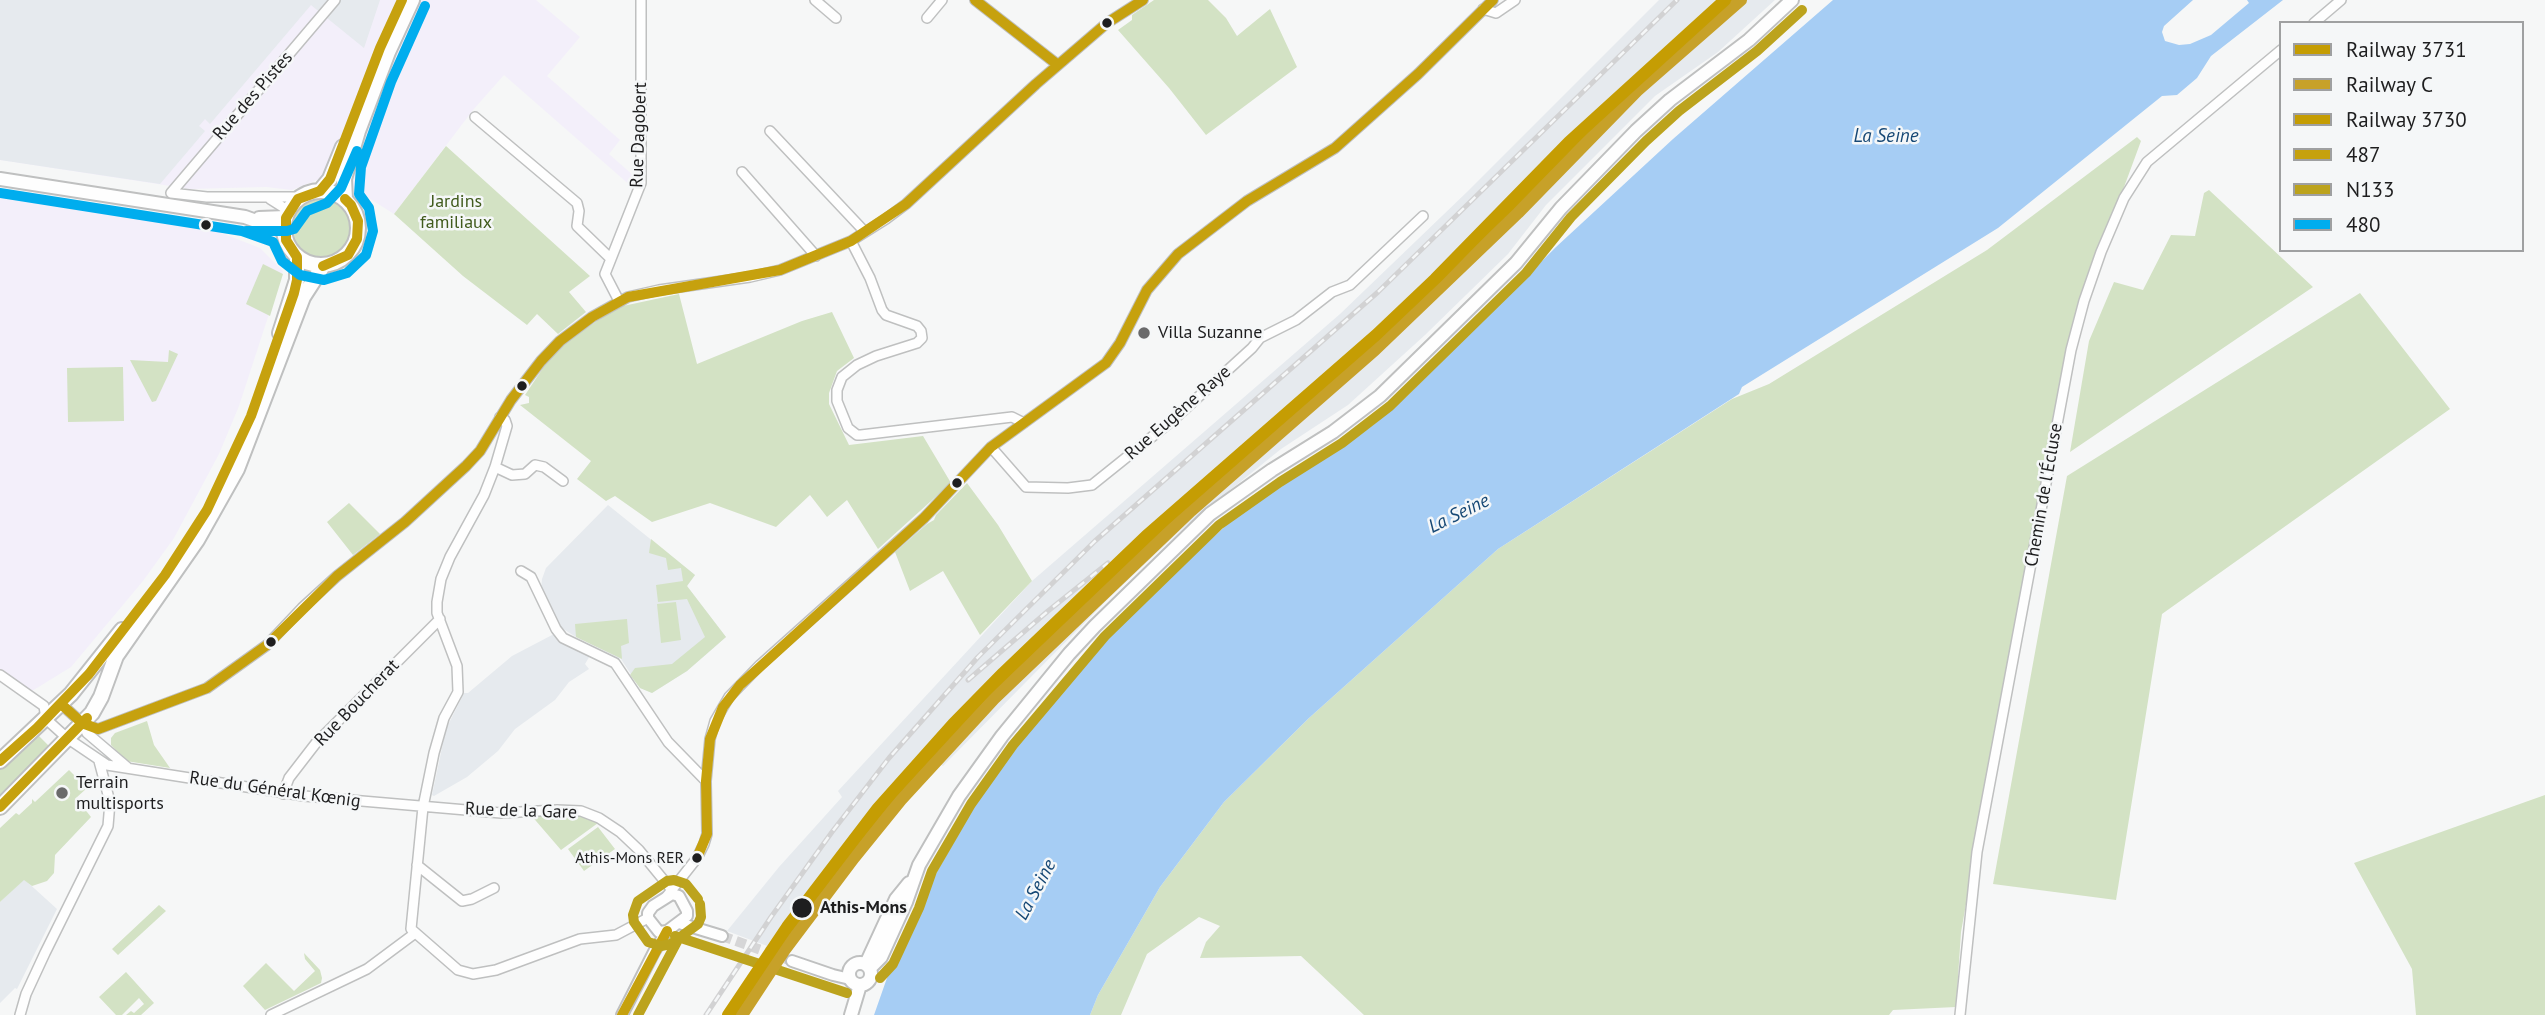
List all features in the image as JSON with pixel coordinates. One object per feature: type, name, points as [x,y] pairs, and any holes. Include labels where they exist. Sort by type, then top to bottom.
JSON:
[{"type":"main road","points":[[320,191],[335,168],[380,48],[402,0]]},
{"type":"main road","points":[[345,199],[344,179],[358,131],[388,52],[412,0]]},
{"type":"main road","points":[[855,982],[866,984],[871,978],[868,966],[896,899],[912,880],[953,805],[1002,736],[1069,654],[1139,581],[1220,507],[1333,432],[1380,397],[1516,263],[1561,208],[1636,131],[1670,100],[1749,40],[1792,0]]},
{"type":"main road","points":[[0,180],[245,217],[286,220]]},
{"type":"main road","points":[[320,191],[345,199],[356,213],[359,230],[348,255],[323,266],[305,262],[297,257],[289,246],[286,220],[302,197],[320,191]]},
{"type":"main road","points":[[0,761],[45,713],[61,704],[94,668],[165,575],[212,500],[251,416],[298,280],[297,257]]},
{"type":"main road","points":[[0,807],[96,706],[116,656],[197,540],[237,469],[303,298],[323,266]]},
{"type":"main road","points":[[851,1015],[855,982],[849,971],[853,965],[860,962],[868,966]]},
{"type":"street","name":"Rue des Pistes","points":[[269,198],[207,197],[171,193],[335,0]]},
{"type":"street","name":"Rue Dagobert","points":[[619,301],[605,277],[610,258],[641,183],[641,0]]},
{"type":"street","points":[[815,0],[836,18]]},
{"type":"street","points":[[927,18],[942,0]]},
{"type":"street","points":[[975,0],[1058,65]]},
{"type":"street","points":[[82,723],[98,729],[200,692],[259,652],[336,577],[405,522],[466,466],[480,451],[500,417],[552,348],[592,317],[619,301],[659,290],[780,270],[851,241],[906,204],[992,122],[1058,65],[1107,23],[1143,0]]},
{"type":"street","points":[[657,946],[655,930],[648,918],[649,910],[669,893],[703,848],[707,834],[706,781],[710,739],[715,721],[729,697],[760,665],[924,519],[992,447],[1106,363],[1147,290],[1178,254],[1247,201],[1335,148],[1418,74],[1493,0]]},
{"type":"street","points":[[1483,9],[1496,13],[1516,0]]},
{"type":"street","points":[[2316,21],[2341,0]]},
{"type":"street","name":"Chemin de l'Écluse","points":[[1960,1015],[1977,852],[2071,350],[2092,277],[2123,198],[2147,162],[2279,52]]},
{"type":"street","points":[[475,117],[577,203],[577,226],[610,258]]},
{"type":"street","points":[[770,131],[865,232]]},
{"type":"street","points":[[742,172],[816,256]]},
{"type":"street","points":[[269,198],[302,197]]},
{"type":"street","points":[[269,198],[286,220]]},
{"type":"street","name":"Rue Eugène Raye","points":[[992,447],[1026,487],[1068,488],[1092,485],[1173,420],[1260,338],[1296,320],[1332,292],[1350,285],[1423,216]]},
{"type":"street","points":[[851,241],[870,278],[882,310],[886,315],[917,326],[922,338],[917,343],[857,365],[842,377],[837,390],[837,401],[848,428],[861,435],[1012,417],[1024,423]]},
{"type":"street","points":[[500,417],[505,420],[507,426],[495,467],[484,495],[462,531],[445,568],[437,602],[440,619],[454,656],[458,692],[439,729],[424,807],[411,929],[458,970],[473,974],[496,970],[580,939],[615,934],[648,918]]},
{"type":"street","points":[[495,467],[512,475],[525,474],[535,465],[544,467],[563,481]]},
{"type":"street","points":[[521,571],[531,577],[563,638],[615,663],[668,742],[706,781]]},
{"type":"street","name":"Rue Boucherat","points":[[283,794],[289,778],[316,743],[440,619]]},
{"type":"street","points":[[0,675],[45,713],[67,738],[78,743],[103,763]]},
{"type":"street","name":"Rue du Général Kœnig","points":[[61,704],[82,723],[87,733],[127,767]]},
{"type":"street","points":[[20,1015],[26,994],[45,953],[105,834],[110,811],[104,779],[103,748]]},
{"type":"street","name":"Rue du Général Kœnig","points":[[103,763],[283,794],[424,807]]},
{"type":"street","name":"Rue de la Gare","points":[[424,807],[501,813],[581,811],[610,825],[639,850],[669,893]]},
{"type":"street","points":[[417,865],[462,901],[494,888]]},
{"type":"street","points":[[622,1015],[657,946],[667,931],[683,919],[687,911],[679,897],[669,893]]},
{"type":"street","points":[[683,919],[696,927],[722,936]]},
{"type":"street","points":[[655,930],[667,931]]},
{"type":"street","points":[[271,1015],[368,969],[414,934]]},
{"type":"street","points":[[792,961],[855,982]]},
{"type":"shaded area","points":[[0,0],[536,0],[580,37],[547,76],[620,140],[609,154],[634,176],[632,187],[504,75],[473,110],[394,214],[350,186],[324,177],[292,190],[266,187],[190,189],[0,160]]},
{"type":"shaded area","points":[[0,0],[380,0],[364,48],[311,5],[210,124],[205,119],[199,126],[205,131],[160,184],[0,160]]},
{"type":"shaded area","points":[[1659,0],[1775,0],[1718,52],[1655,96],[1546,205],[1508,254],[1348,405],[1281,449],[1182,529],[1107,600],[943,766],[938,763],[853,862],[786,953],[727,931],[779,867],[842,797],[838,791],[1032,581],[1340,314],[1468,191]]},
{"type":"shaded area","points":[[0,198],[161,221],[160,223],[206,227],[260,248],[283,271],[239,406],[219,454],[174,538],[143,581],[71,667],[32,691],[0,669]]},
{"type":"shaded area","points":[[608,505],[695,575],[687,586],[726,637],[687,671],[652,693],[640,688],[621,659],[560,627],[541,589],[546,568]]},
{"type":"shaded area","points":[[554,634],[591,654],[585,664],[589,669],[569,682],[555,700],[515,729],[498,751],[467,777],[432,795],[446,729],[464,693],[468,693],[512,656]]},
{"type":"shaded area","points":[[24,879],[57,909],[17,989],[0,1003],[0,902]]},
{"type":"green space","points":[[1154,0],[1208,0],[1226,18],[1237,36],[1270,9],[1297,67],[1206,135],[1118,30],[1132,20],[1132,15]]},
{"type":"green space","points":[[2137,137],[2141,141],[2075,320],[2061,378],[1961,932],[1956,1007],[1893,1010],[1889,1015],[1364,1015],[1301,956],[1200,958],[1206,942],[1220,926],[1199,917],[1147,954],[1121,1015],[1090,1015],[1098,995],[1160,887],[1224,802],[1309,718],[1498,549],[1732,399],[1769,384],[1987,250]]},
{"type":"green space","name":"Jardins familiaux","points":[[446,146],[590,276],[569,292],[586,312],[558,334],[537,314],[527,325],[463,276],[394,214]]},
{"type":"green space","points":[[2209,190],[2313,287],[2070,452],[2089,341],[2114,282],[2143,290],[2171,235],[2195,236],[2204,193]]},
{"type":"green space","points":[[321,199],[332,201],[345,212],[350,228],[348,239],[337,252],[321,257],[310,255],[297,244],[292,228],[294,217],[305,204]]},
{"type":"green space","points":[[263,264],[283,274],[270,316],[246,304]]},
{"type":"green space","points":[[2360,293],[2450,409],[2162,614],[2116,900],[1993,884],[2067,476]]},
{"type":"green space","points":[[679,294],[697,364],[802,321],[832,312],[854,358],[837,371],[829,393],[829,404],[849,445],[923,436],[951,483],[878,549],[847,500],[827,517],[810,495],[776,527],[710,503],[652,522],[615,496],[606,501],[577,479],[591,461],[520,405],[529,403],[529,397],[525,395],[545,365],[576,335],[623,306]]},
{"type":"green space","points":[[169,350],[178,354],[156,401],[152,402],[130,360],[168,362]]},
{"type":"green space","points":[[123,367],[124,421],[68,422],[67,368]]},
{"type":"green space","points":[[967,483],[998,525],[1032,581],[980,635],[943,571],[910,591],[895,552],[934,520]]},
{"type":"green space","points":[[349,503],[380,534],[353,555],[327,522]]},
{"type":"green space","points":[[651,539],[695,575],[687,586],[726,637],[687,671],[652,693],[640,688],[630,675],[635,668],[672,664],[705,637],[687,599],[658,602],[656,585],[683,581],[681,568],[668,570],[666,558],[649,553]]},
{"type":"green space","points":[[676,602],[681,640],[661,643],[657,604]]},
{"type":"green space","points":[[627,619],[629,643],[621,646],[622,659],[576,637],[575,624]]},
{"type":"green space","points":[[147,721],[154,745],[170,768],[126,761],[111,745],[111,738],[115,733]]},
{"type":"green space","points":[[36,733],[51,748],[0,798],[0,765]]},
{"type":"green space","points":[[69,770],[87,788],[76,798],[91,817],[55,855],[54,873],[47,881],[32,886],[24,880],[0,902],[0,828],[16,813],[19,815],[32,803],[32,799],[35,802]]},
{"type":"green space","points":[[2545,795],[2545,1015],[2416,1015],[2412,969],[2354,863]]},
{"type":"green space","points":[[551,813],[560,816],[574,814],[598,823],[561,850],[530,814]]},
{"type":"green space","points":[[598,827],[615,849],[584,871],[568,849]]},
{"type":"green space","points":[[159,905],[166,911],[118,955],[112,949]]},
{"type":"green space","points":[[304,953],[320,970],[321,983],[265,1010],[243,986],[266,963],[294,991],[315,971],[305,959]]},
{"type":"green space","points":[[126,972],[154,1003],[141,1015],[126,1015],[131,1011],[134,1013],[144,1004],[139,998],[122,1015],[116,1015],[99,997]]},
{"type":"water","name":"La Seine","points":[[1833,0],[2193,0],[2164,26],[2162,32],[2165,41],[2179,45],[2190,44],[2211,35],[2249,3],[2247,0],[2283,0],[2211,56],[2197,78],[2177,95],[2162,96],[1998,228],[1742,387],[1739,394],[1498,549],[1309,718],[1224,802],[1160,887],[1098,995],[1090,1015],[874,1015],[894,958],[921,900],[975,805],[1002,764],[1034,724],[1118,628],[1172,574],[1240,513],[1373,425],[1407,396],[1556,247],[1673,139]]},
{"type":"tunnel","points":[[722,936],[792,961]]},
{"type":"railway","points":[[706,1015],[832,832],[889,758],[978,657],[1095,541],[1378,292],[1677,0]]},
{"type":"railway","points":[[968,680],[1108,563]]},
{"type":"rail line","name":"3730","points":[[728,1015],[787,927],[878,808],[1003,673],[1146,536],[1376,335],[1435,279],[1569,142],[1725,0]]},
{"type":"rail line","name":"3731","points":[[735,1015],[786,937],[839,867],[917,771],[966,721],[1142,549],[1383,335],[1450,272],[1592,127],[1734,0]]},
{"type":"rail line","name":"C","points":[[742,1015],[784,951],[854,858],[901,800],[994,699],[1191,511],[1375,350],[1518,213],[1637,91],[1741,0]]},
{"type":"transit line","name":"487","points":[[0,761],[37,728],[89,674],[165,575],[207,510],[251,416],[294,293],[297,257],[286,240],[286,218],[298,199],[320,191],[330,179],[380,48],[402,0]]},
{"type":"transit line","name":"487","points":[[975,0],[1058,65]]},
{"type":"transit line","name":"487","points":[[61,704],[82,723],[98,729],[207,688],[267,645],[337,576],[405,522],[466,466],[480,451],[511,400],[541,361],[560,341],[592,317],[628,297],[780,270],[851,241],[906,204],[1036,84],[1107,23],[1143,0]]},
{"type":"transit line","name":"487","points":[[697,858],[707,834],[706,781],[710,739],[723,707],[740,685],[924,518],[991,447],[1106,363],[1120,343],[1147,290],[1178,254],[1247,201],[1335,148],[1418,74],[1493,0]]},
{"type":"transit line","name":"480","points":[[0,193],[242,231],[273,242],[282,261],[300,275],[324,280],[347,273],[366,255],[373,231],[369,208],[359,194],[361,167],[391,82],[425,6]]},
{"type":"transit line","name":"N133","points":[[880,978],[893,964],[919,908],[932,871],[971,804],[1013,745],[1105,636],[1219,525],[1342,443],[1390,406],[1526,273],[1571,217],[1646,141],[1679,111],[1757,51],[1802,10]]},
{"type":"transit line","name":"480","points":[[246,231],[294,229],[307,211],[327,203],[341,188],[357,151]]},
{"type":"transit line","name":"487","points":[[323,266],[348,255],[357,239],[358,221],[351,205],[345,199]]},
{"type":"transit line","name":"487","points":[[0,807],[87,718]]},
{"type":"transit line","name":"N133","points":[[698,899],[686,884],[667,881],[638,901],[633,915],[634,922],[648,942],[661,946],[671,944],[698,924],[701,917],[700,904]]},
{"type":"transit line","name":"487","points":[[622,1015],[667,931]]},
{"type":"transit line","name":"N133","points":[[675,936],[847,993]]},
{"type":"transit line","name":"N133","points":[[638,1015],[679,938]]},
{"type":"place","name":"Villa Suzanne","points":[[1144,333]]},
{"type":"place","name":"Terrain multisports","points":[[62,793]]},
{"type":"place","name":"Athis-Mons RER","points":[[697,858]]},
{"type":"place","name":"Athis-Mons","points":[[802,908]]}]
